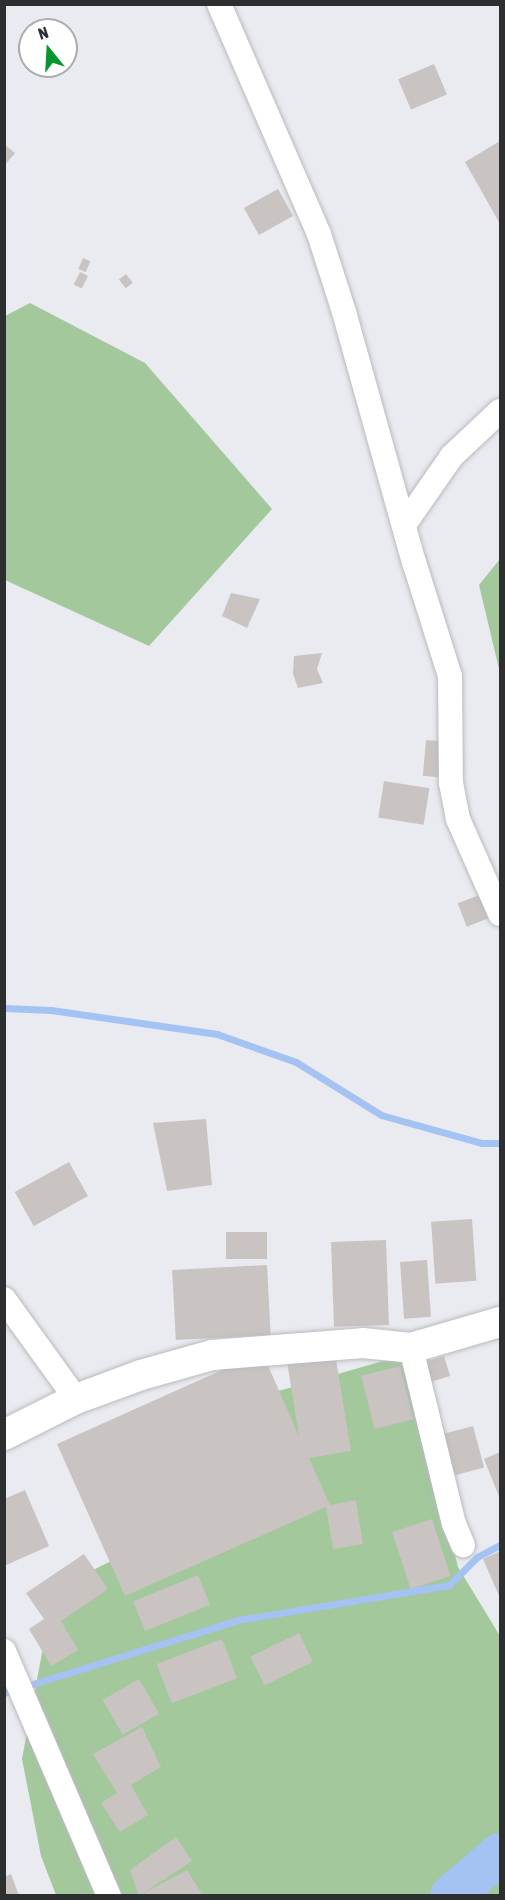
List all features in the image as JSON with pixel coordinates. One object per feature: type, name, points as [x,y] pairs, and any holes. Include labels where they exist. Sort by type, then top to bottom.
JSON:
[{"type":"street","points":[[219,4],[319,234],[450,676],[451,783],[458,819],[501,914]]},
{"type":"street","points":[[404,525],[452,456],[501,411]]},
{"type":"street","points":[[4,1299],[76,1399]]},
{"type":"street","points":[[4,1435],[76,1399],[141,1375],[212,1355],[363,1343],[411,1348],[501,1322]]},
{"type":"street","points":[[411,1348],[454,1524],[463,1545]]},
{"type":"street","points":[[4,1651],[110,1896]]},
{"type":"green space","points":[[30,303],[145,363],[272,509],[149,646],[5,580],[5,316]]},
{"type":"green space","points":[[500,559],[500,673],[479,585]]},
{"type":"green space","points":[[404,1355],[458,1567],[500,1636],[500,1895],[56,1895],[41,1856],[22,1759],[42,1653],[69,1582],[191,1521],[275,1392]]},
{"type":"building","points":[[434,64],[447,94],[411,110],[398,79]]},
{"type":"building","points":[[500,141],[500,224],[465,162]]},
{"type":"building","points":[[4,144],[15,153],[4,166]]},
{"type":"building","points":[[278,189],[293,216],[259,235],[244,208]]},
{"type":"building","points":[[83,258],[90,261],[86,272],[78,269]]},
{"type":"building","points":[[80,272],[88,276],[82,289],[74,284]]},
{"type":"building","points":[[126,274],[133,283],[126,288],[119,280]]},
{"type":"building","points":[[231,593],[260,599],[247,628],[222,616]]},
{"type":"building","points":[[322,653],[317,669],[323,683],[298,688],[293,674],[294,656]]},
{"type":"building","points":[[426,740],[447,742],[444,778],[423,776]]},
{"type":"building","points":[[384,781],[429,788],[424,825],[378,818]]},
{"type":"building","points":[[482,894],[491,917],[467,927],[458,903]]},
{"type":"building","points":[[206,1119],[212,1185],[167,1191],[153,1123]]},
{"type":"building","points":[[69,1162],[88,1196],[34,1226],[15,1192]]},
{"type":"building","points":[[472,1219],[476,1281],[435,1284],[431,1222]]},
{"type":"building","points":[[226,1232],[267,1232],[267,1259],[226,1259]]},
{"type":"building","points":[[386,1240],[389,1325],[334,1327],[331,1242]]},
{"type":"building","points":[[427,1260],[431,1317],[404,1319],[400,1262]]},
{"type":"building","points":[[267,1265],[271,1335],[176,1340],[172,1270]]},
{"type":"building","points":[[262,1352],[299,1436],[287,1362],[335,1353],[351,1451],[309,1458],[330,1505],[356,1500],[363,1544],[333,1549],[326,1507],[125,1596],[57,1444]]},
{"type":"building","points":[[444,1356],[450,1376],[427,1383],[421,1363]]},
{"type":"building","points":[[400,1366],[413,1419],[374,1429],[361,1376]]},
{"type":"building","points":[[473,1426],[484,1468],[453,1476],[442,1434]]},
{"type":"building","points":[[500,1452],[500,1499],[484,1459]]},
{"type":"building","points":[[25,1490],[49,1546],[4,1566],[4,1499]]},
{"type":"building","points":[[432,1519],[451,1576],[411,1589],[392,1532]]},
{"type":"building","points":[[500,1551],[500,1598],[483,1559]]},
{"type":"building","points":[[84,1554],[108,1589],[61,1621],[78,1650],[51,1666],[29,1629],[44,1619],[26,1593]]},
{"type":"building","points":[[198,1575],[210,1605],[145,1631],[133,1601]]},
{"type":"building","points":[[299,1633],[313,1662],[264,1685],[250,1657]]},
{"type":"building","points":[[222,1639],[237,1678],[172,1703],[157,1664]]},
{"type":"building","points":[[139,1679],[159,1714],[123,1735],[103,1700]]},
{"type":"building","points":[[142,1727],[161,1767],[131,1785],[148,1815],[120,1832],[101,1803],[117,1793],[93,1754]]},
{"type":"building","points":[[176,1837],[192,1861],[142,1894],[187,1870],[203,1896],[139,1896],[130,1870]]},
{"type":"building","points":[[11,1874],[19,1896],[4,1896],[4,1877]]},
{"type":"waterway","points":[[4,1008],[51,1010],[217,1034],[296,1062],[381,1115],[482,1143],[500,1143]]},
{"type":"waterway","points":[[4,1693],[238,1620],[449,1585],[477,1557],[500,1545]]},
{"type":"waterway","points":[[451,1896],[500,1854]]}]
